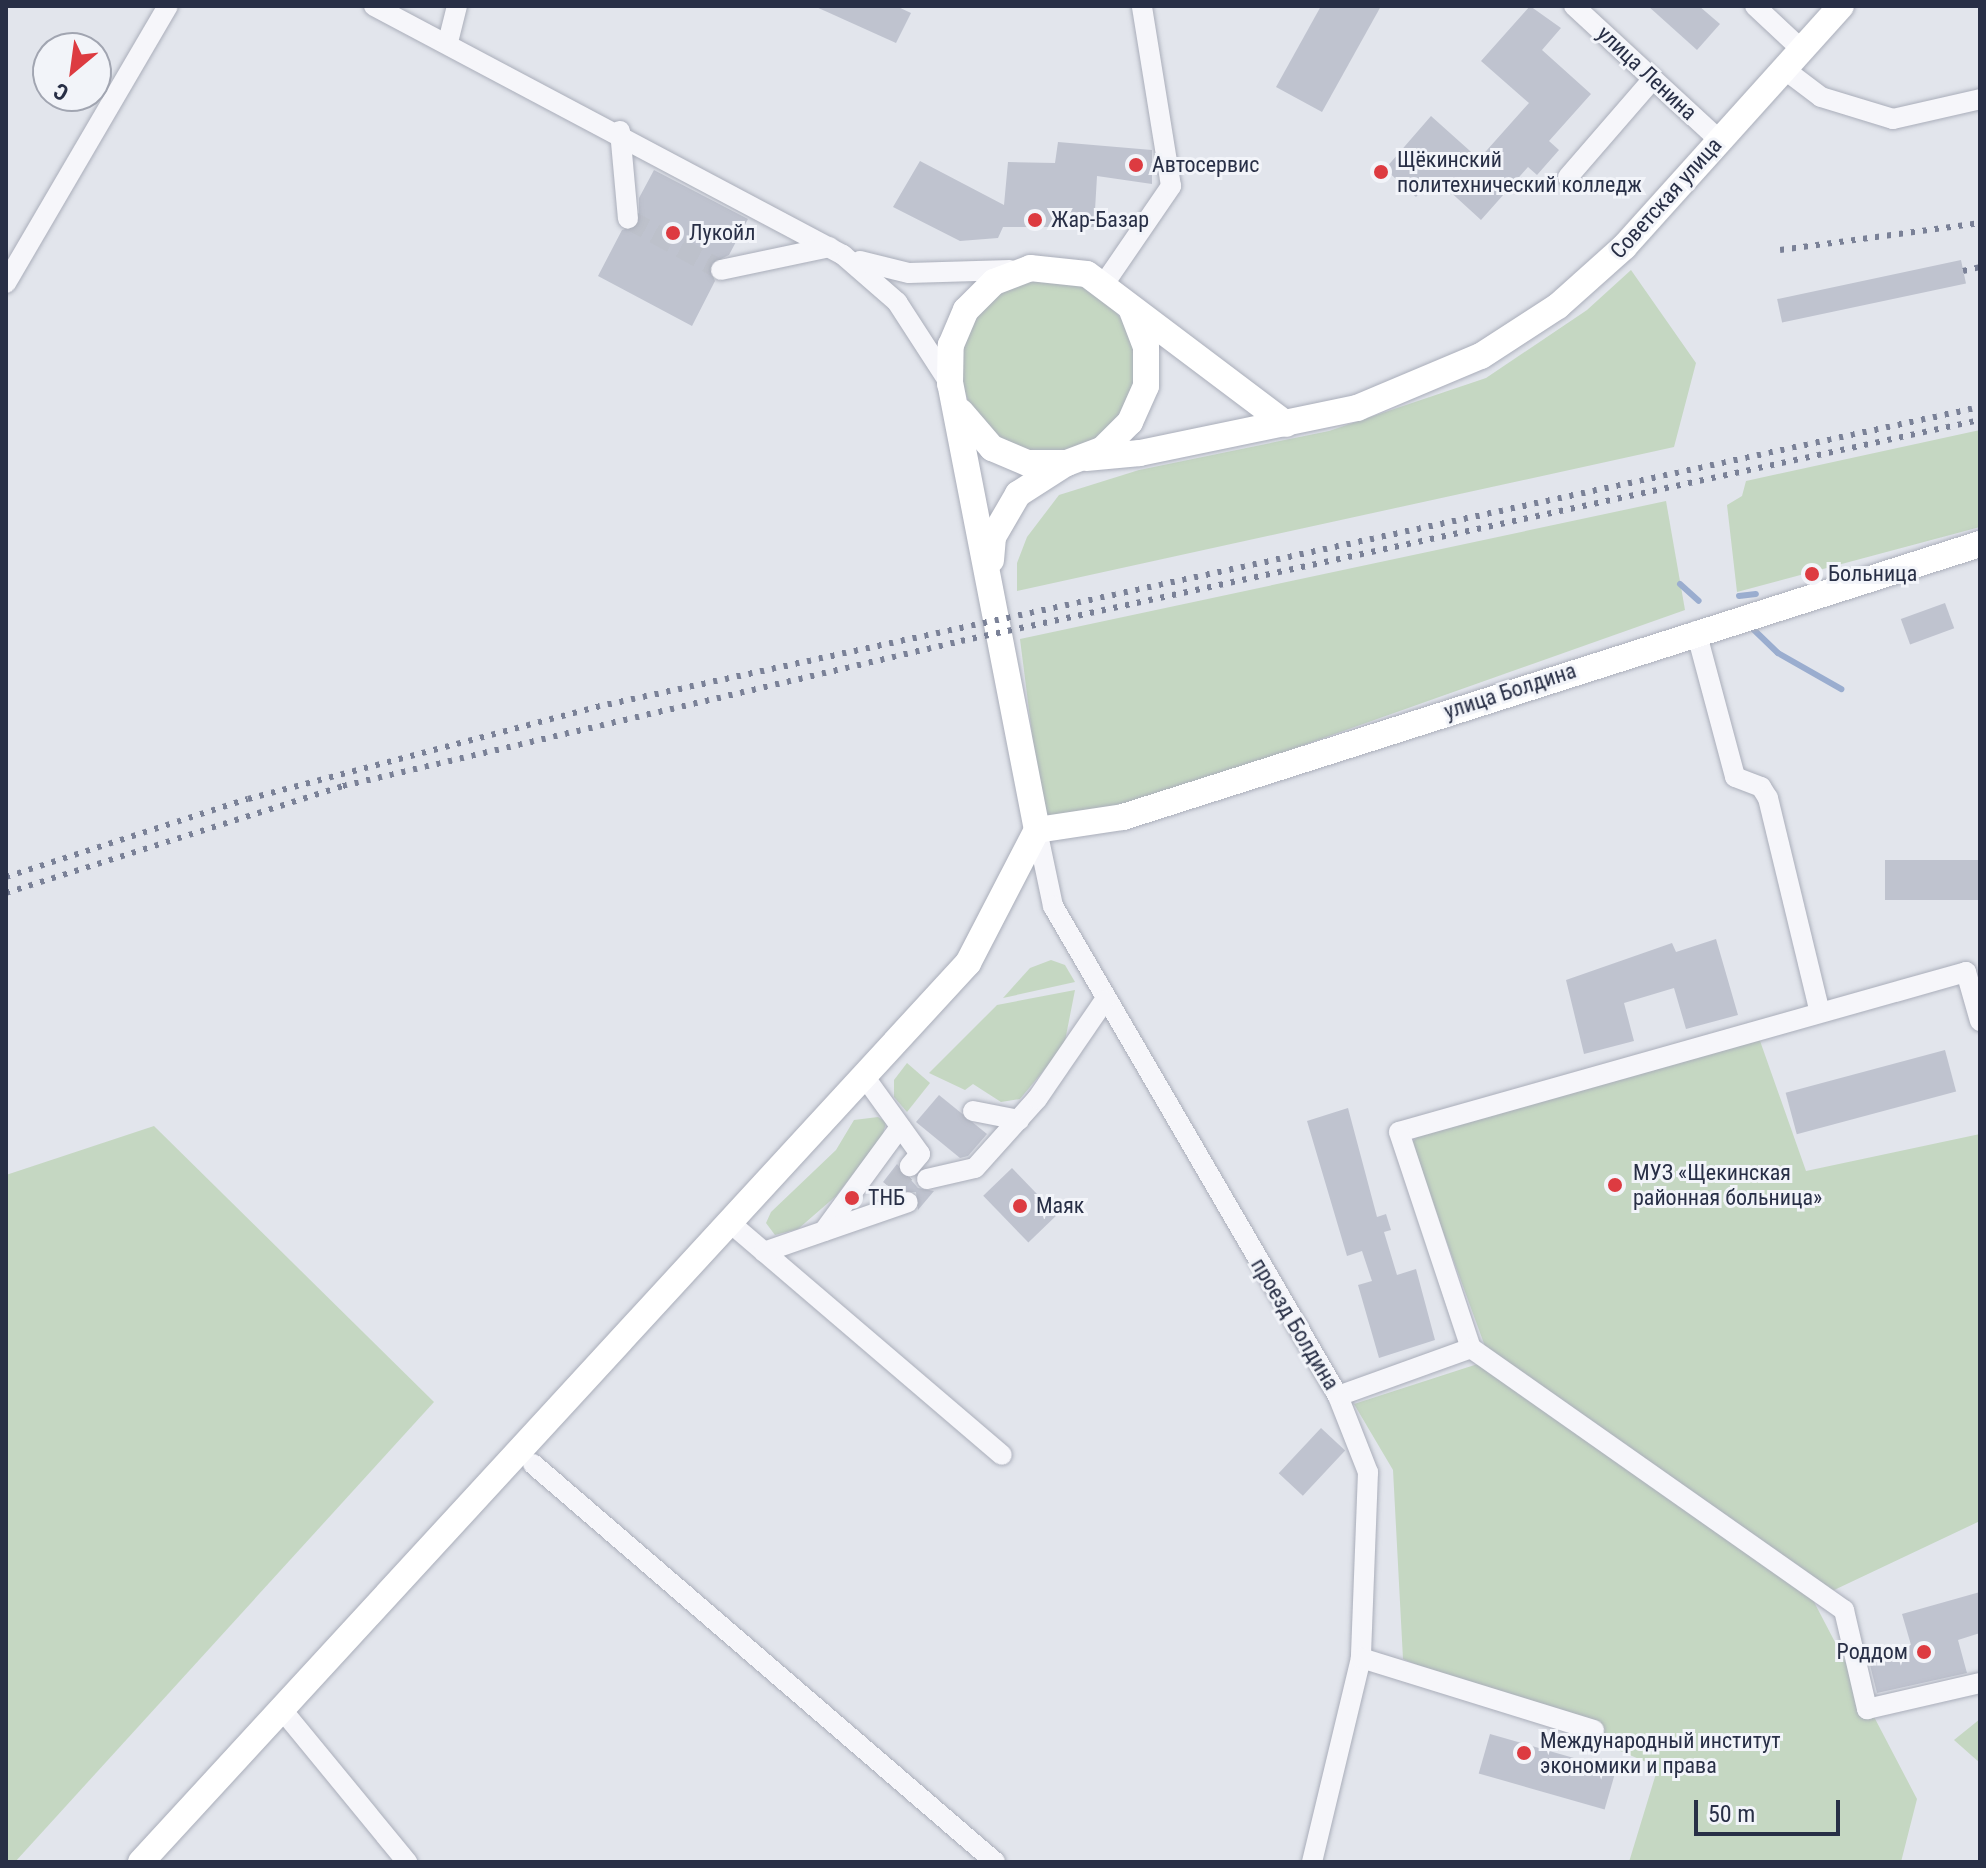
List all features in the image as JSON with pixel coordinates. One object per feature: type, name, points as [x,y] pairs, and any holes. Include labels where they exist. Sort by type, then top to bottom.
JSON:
[{"type":"main road","name":"Советская улица","points":[[1076,461],[1286,424],[1426,383],[1545,315],[1624,247],[1841,6]]},
{"type":"main road","points":[[141,1862],[968,963],[1037,830],[953,393],[951,345],[966,310],[994,282],[1030,268],[1069,269],[1112,290],[1241,395],[1286,424]]},
{"type":"main road","points":[[989,576],[993,537],[1011,505],[1038,479],[1118,437],[1146,386],[1146,347],[1112,290]]},
{"type":"main road","points":[[953,393],[977,435],[1009,457],[1076,461]]},
{"type":"main road","name":"улица Болдина","points":[[1037,830],[1123,817],[1696,631],[1980,544]]},
{"type":"street","points":[[6,283],[168,6]]},
{"type":"street","points":[[374,6],[620,131],[837,251],[897,302],[953,393]]},
{"type":"street","points":[[448,42],[457,6]]},
{"type":"street","points":[[1112,290],[1171,186],[1142,6]]},
{"type":"street","name":"улица Ленина","points":[[1574,6],[1719,140]]},
{"type":"street","points":[[1755,6],[1821,97],[1893,119],[1980,99]]},
{"type":"street","points":[[1568,177],[1653,79]]},
{"type":"street","points":[[620,131],[628,219]]},
{"type":"street","points":[[721,270],[837,251],[909,273],[1030,268]]},
{"type":"street","points":[[1696,631],[1735,777],[1761,787],[1768,798],[1819,1009]]},
{"type":"street","name":"проезд Болдина","points":[[1037,830],[1053,906],[1104,1001],[1338,1396],[1368,1472],[1361,1658],[1312,1862]]},
{"type":"street","points":[[1980,1021],[1973,969],[1819,1009],[1399,1132],[1471,1348],[1844,1610],[1867,1709],[1980,1683]]},
{"type":"street","points":[[927,1179],[975,1168],[1019,1120],[1104,1001]]},
{"type":"street","points":[[864,1076],[920,1154],[910,1166]]},
{"type":"street","points":[[973,1111],[1019,1120]]},
{"type":"street","points":[[821,1234],[900,1127]]},
{"type":"street","points":[[869,1211],[892,1189]]},
{"type":"street","points":[[764,1252],[821,1234],[869,1211],[908,1202]]},
{"type":"street","points":[[728,1221],[1002,1455]]},
{"type":"street","points":[[1338,1396],[1471,1348]]},
{"type":"street","points":[[533,1464],[995,1862]]},
{"type":"street","points":[[1361,1658],[1594,1730]]},
{"type":"street","points":[[288,1717],[407,1862]]},
{"type":"green space","points":[[1631,270],[1696,363],[1674,447],[1017,591],[1017,563],[1027,537],[1059,495],[1139,470],[1329,431],[1486,378],[1587,310]]},
{"type":"green space","points":[[1048,279],[1081,286],[1109,305],[1128,333],[1135,366],[1128,399],[1109,427],[1081,446],[1048,453],[1015,446],[987,427],[968,399],[961,366],[968,333],[987,305],[1015,286]]},
{"type":"green space","points":[[1980,430],[1980,527],[1737,592],[1727,505],[1742,496],[1746,481]]},
{"type":"green space","points":[[1666,501],[1685,610],[1120,810],[1043,821],[1020,639]]},
{"type":"green space","points":[[1051,960],[1065,965],[1075,982],[1003,998],[1030,968]]},
{"type":"green space","points":[[1075,990],[1064,1046],[1020,1099],[1001,1102],[973,1084],[965,1090],[929,1073],[997,1005]]},
{"type":"green space","points":[[1759,1038],[1806,1171],[1980,1134],[1980,1521],[1813,1600],[1917,1799],[1901,1862],[1629,1862],[1658,1767],[1403,1659],[1393,1470],[1354,1404],[1490,1360],[1411,1144],[1420,1133]]},
{"type":"green space","points":[[907,1063],[930,1083],[907,1112],[894,1097],[894,1080]]},
{"type":"green space","points":[[878,1117],[886,1122],[883,1135],[836,1196],[798,1229],[775,1235],[766,1223],[771,1212],[836,1150],[854,1120]]},
{"type":"green space","points":[[154,1126],[434,1402],[15,1862],[6,1862],[6,1175]]},
{"type":"green space","points":[[1980,1719],[1980,1763],[1954,1740]]},
{"type":"building","points":[[814,6],[896,6],[911,13],[896,43]]},
{"type":"building","points":[[1321,6],[1381,6],[1322,112],[1276,87]]},
{"type":"building","points":[[1530,6],[1561,28],[1542,50],[1591,94],[1549,141],[1559,150],[1537,175],[1528,167],[1481,220],[1434,177],[1416,197],[1385,169],[1431,116],[1479,159],[1529,103],[1481,61]]},
{"type":"building","points":[[1648,6],[1699,6],[1720,24],[1697,50]]},
{"type":"building","points":[[1058,142],[1152,150],[1152,184],[1097,176],[1094,227],[1003,227],[998,238],[960,241],[893,207],[920,161],[1004,205],[1008,162],[1055,163]]},
{"type":"building","points":[[654,170],[748,219],[729,255],[709,265],[715,281],[692,326],[598,276],[622,230],[639,225],[639,198]]},
{"type":"building","points":[[1961,260],[1966,283],[1782,323],[1777,299]]},
{"type":"building","points":[[1945,603],[1954,628],[1910,644],[1901,619]]},
{"type":"building","points":[[1885,860],[1980,860],[1980,900],[1885,900]]},
{"type":"building","points":[[1716,939],[1738,1015],[1686,1029],[1674,988],[1624,1003],[1634,1041],[1584,1054],[1566,980],[1672,943],[1676,952]]},
{"type":"building","points":[[1945,1050],[1956,1092],[1797,1134],[1786,1093]]},
{"type":"building","points":[[939,1095],[987,1134],[968,1156],[960,1158],[916,1122]]},
{"type":"building","points":[[1348,1108],[1377,1217],[1386,1214],[1391,1230],[1384,1232],[1397,1275],[1416,1269],[1435,1340],[1379,1358],[1358,1285],[1372,1281],[1362,1251],[1347,1256],[1307,1121]]},
{"type":"building","points":[[897,1164],[918,1188],[934,1191],[918,1210],[916,1192],[896,1192],[883,1182]]},
{"type":"building","name":"Маяк","points":[[1012,1168],[1057,1215],[1028,1243],[983,1196]]},
{"type":"building","points":[[1321,1428],[1345,1451],[1303,1496],[1279,1473]]},
{"type":"building","name":"Роддом","points":[[1980,1592],[1980,1633],[1958,1640],[1967,1673],[1877,1693],[1868,1657],[1911,1645],[1902,1614]]},
{"type":"building","points":[[1490,1734],[1616,1770],[1605,1810],[1479,1773]]},
{"type":"waterway","points":[[1680,584],[1699,601]]},
{"type":"waterway","points":[[1739,596],[1756,594]]},
{"type":"waterway","points":[[1752,628],[1778,653],[1841,689]]},
{"type":"tunnel","points":[[628,219],[721,270]]},
{"type":"tunnel","points":[[892,1189],[910,1166]]},
{"type":"railway","points":[[1780,250],[1980,223]]},
{"type":"railway","points":[[1963,271],[1980,267]]},
{"type":"railway","points":[[6,877],[248,799],[596,707],[1980,407]]},
{"type":"railway","points":[[6,893],[343,786],[961,641],[1980,420]]},
{"type":"place","name":"Автосервис","points":[[1136,165]]},
{"type":"place","name":"Щёкинский политехнический колледж","points":[[1381,172]]},
{"type":"place","name":"Жар-Базар","points":[[1035,220]]},
{"type":"place","name":"Лукойл","points":[[673,233]]},
{"type":"place","name":"Больница","points":[[1812,574]]},
{"type":"place","name":"МУЗ «Щекинская районная больница»","points":[[1615,1185]]},
{"type":"place","name":"ТНБ","points":[[852,1198]]},
{"type":"place","name":"Маяк","points":[[1020,1206]]},
{"type":"place","name":"Роддом","points":[[1924,1652]]},
{"type":"place","name":"Международный институт экономики и права","points":[[1524,1753]]}]
